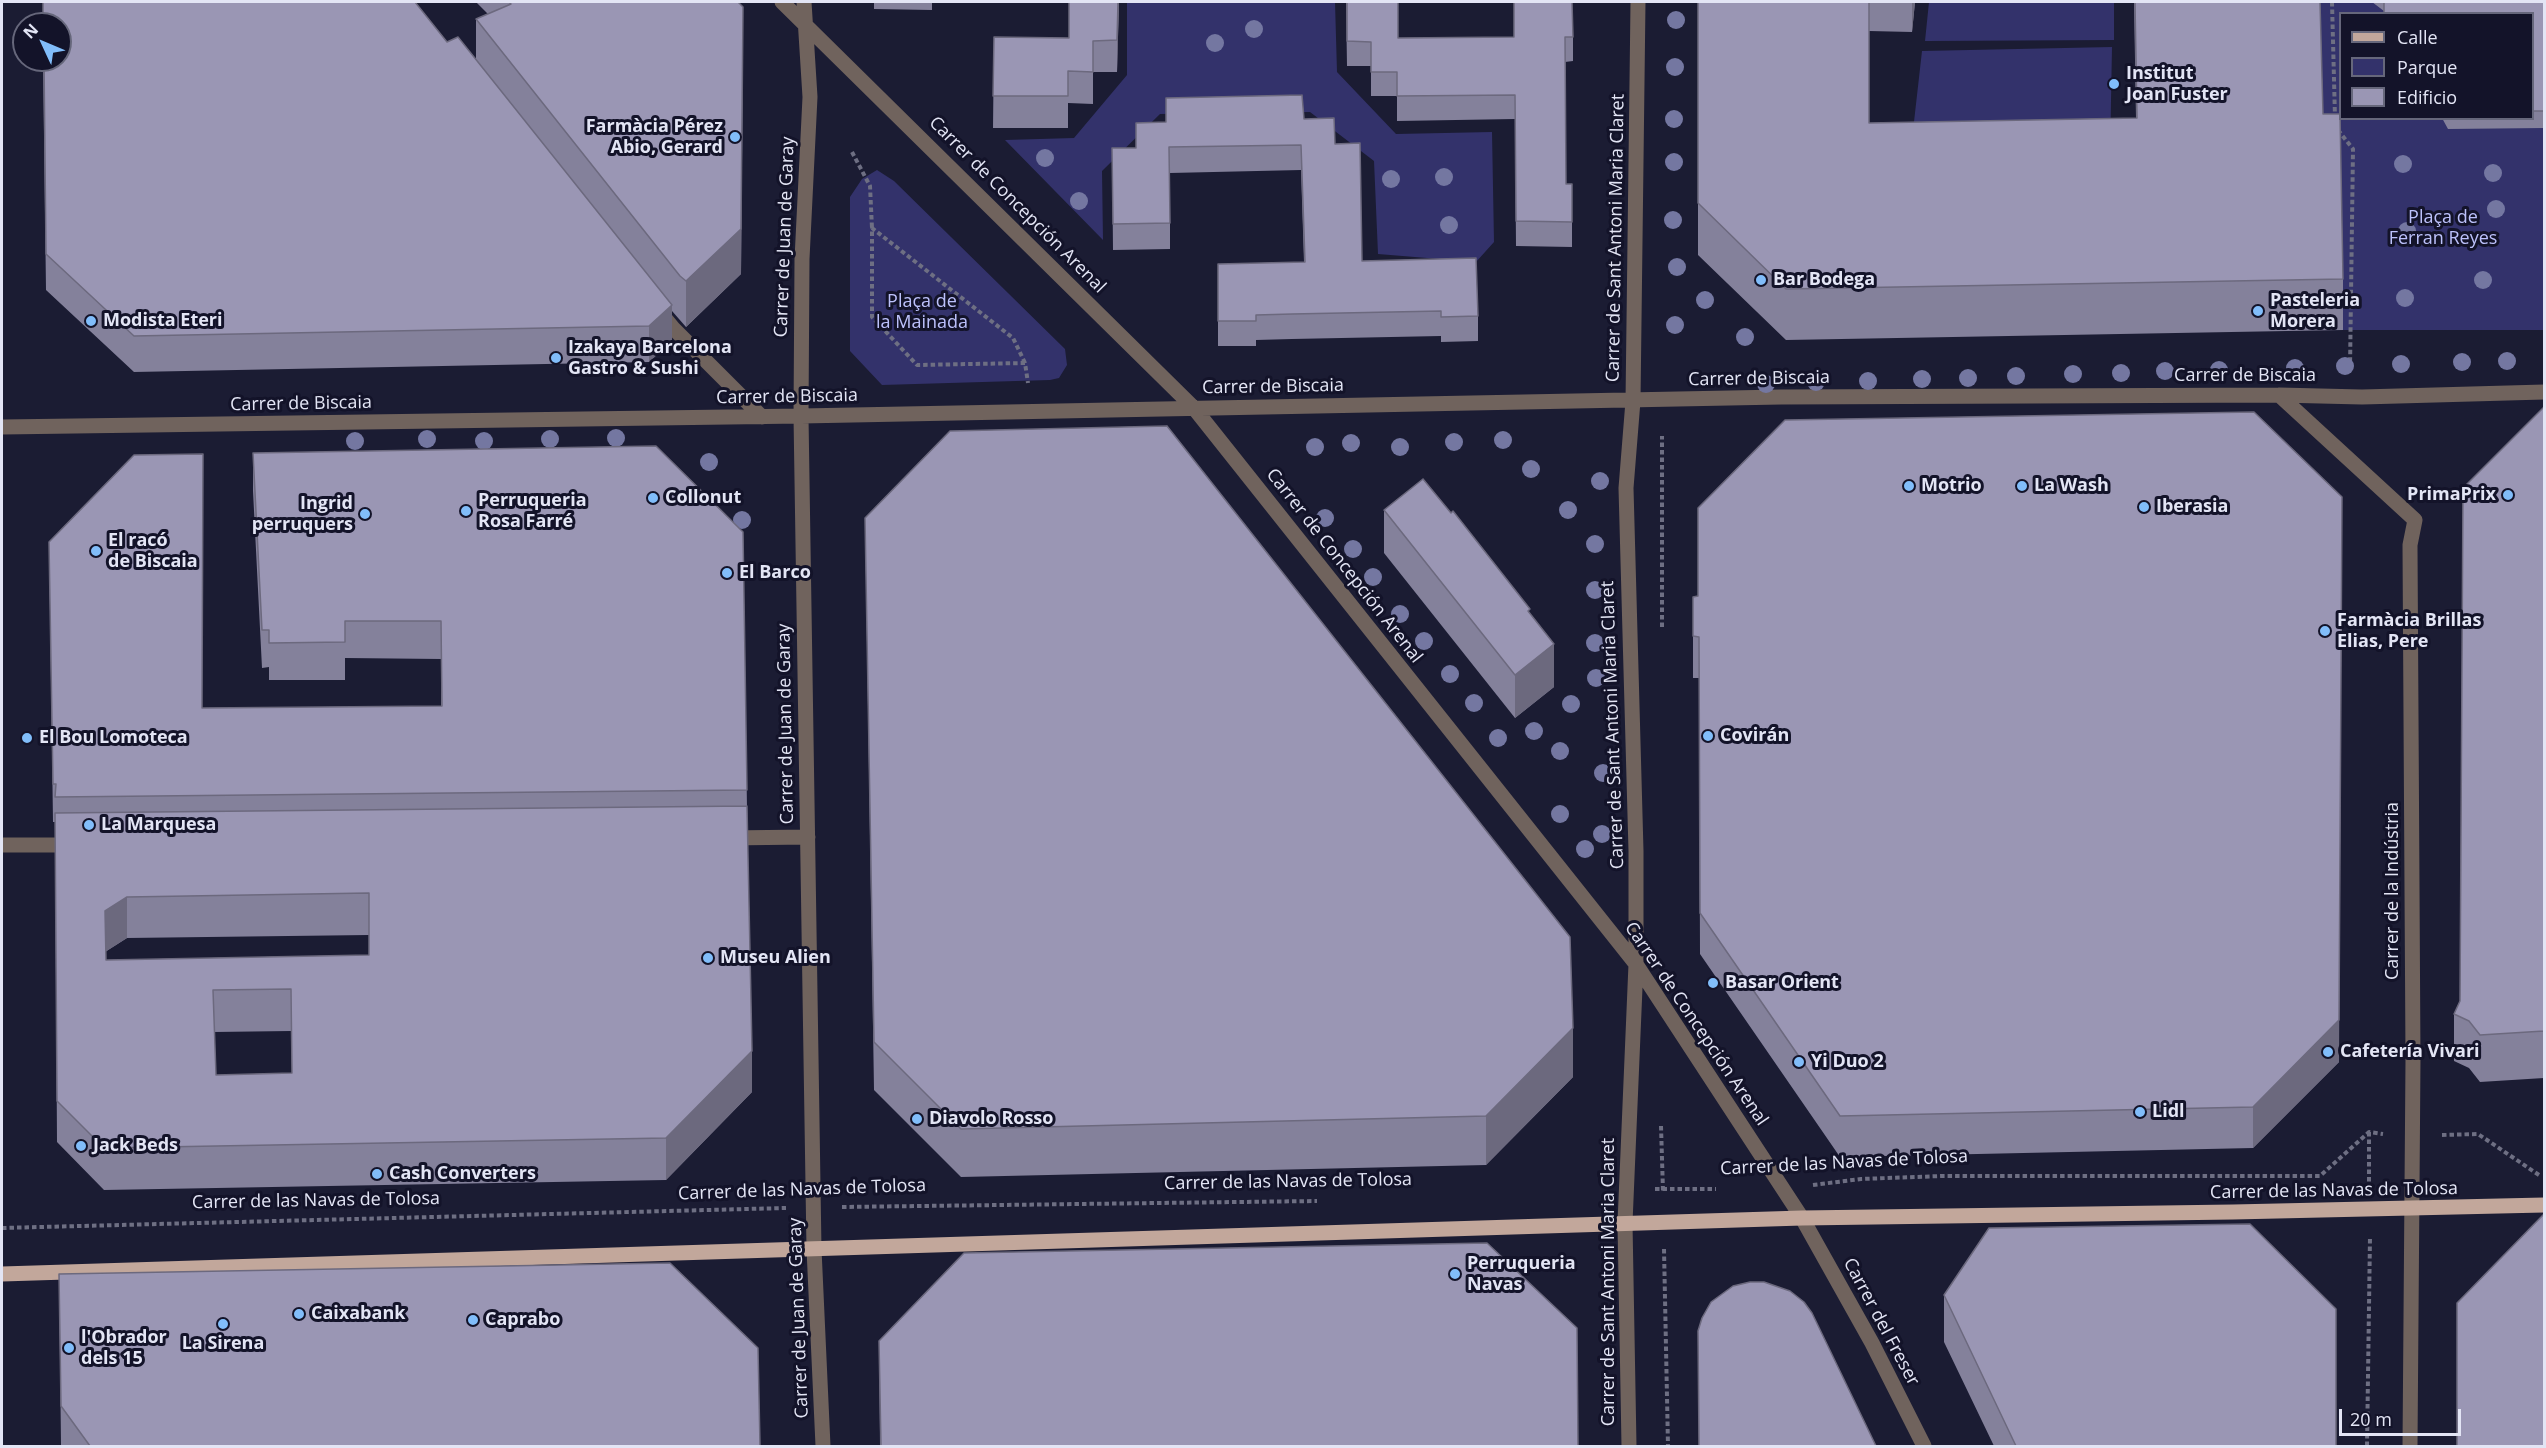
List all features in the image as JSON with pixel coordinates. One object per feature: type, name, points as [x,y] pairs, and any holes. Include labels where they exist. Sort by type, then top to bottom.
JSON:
[{"type":"main road","name":"Carrer de las Navas de Tolosa","points":[[2,1274],[1802,1218],[2544,1205]]},
{"type":"street","name":"Carrer de Concepción Arenal","points":[[782,2],[1194,408],[1636,964],[1802,1218]]},
{"type":"street","name":"Carrer de Juan de Garay","points":[[804,2],[810,97],[802,259],[801,416],[814,1249],[823,1446]]},
{"type":"street","name":"Carrer de Sant Antoni Maria Claret","points":[[1629,1446],[1625,1223],[1636,964],[1636,851],[1626,489],[1633,401],[1638,2]]},
{"type":"street","points":[[652,302],[673,328],[762,417]]},
{"type":"street","name":"Carrer de Biscaia","points":[[2,427],[762,417],[1781,397],[2279,395],[2349,397],[2544,392]]},
{"type":"street","name":"Carrer de la Indústria","points":[[2279,395],[2415,520],[2410,545],[2412,1136],[2410,1446]]},
{"type":"street","points":[[716,838],[808,837]]},
{"type":"street","points":[[2,845],[86,845]]},
{"type":"street","name":"Carrer del Freser","points":[[1802,1218],[1872,1343],[1924,1446]]},
{"type":"path","points":[[2332,2],[2335,126],[2353,149],[2349,397]]},
{"type":"path","points":[[852,152],[870,186],[872,317],[917,364],[1026,363]]},
{"type":"path","points":[[872,228],[1013,338],[1026,363],[1028,384]]},
{"type":"path","points":[[1661,1118],[1662,1179]]},
{"type":"path","name":"Carrer de las Navas de Tolosa","points":[[1783,1188],[1861,1179],[1942,1176],[2320,1176],[2369,1132],[2412,1136],[2478,1134],[2544,1178]]},
{"type":"path","name":"Carrer de las Navas de Tolosa","points":[[1626,1191],[1719,1189]]},
{"type":"path","name":"Carrer de las Navas de Tolosa","points":[[2,1228],[668,1213],[814,1207],[1321,1201]]},
{"type":"path","points":[[2367,1446],[2366,1361],[2370,1274]]},
{"type":"path","points":[[1665,1306],[1668,1446]]},
{"type":"green space","points":[[1127,2],[1335,2],[1337,72],[1396,134],[1492,132],[1494,242],[1476,262],[1378,254],[1374,161],[1310,112],[1160,114],[1102,171],[1103,240],[1005,140],[1074,138],[1127,75]]},
{"type":"green space","points":[[1929,2],[2114,2],[2114,40],[1925,41]]},
{"type":"green space","name":"Plaça de Ferran Reyes","points":[[2320,2],[2544,2],[2544,330],[2343,330],[2341,166],[2323,166]]},
{"type":"green space","points":[[2112,47],[2110,155],[1910,157],[1922,51]]},
{"type":"green space","name":"Plaça de la Mainada","points":[[877,170],[894,181],[1065,349],[1067,365],[1059,378],[882,385],[850,351],[850,197],[862,179]]},
{"type":"building","points":[[43,2],[415,2],[447,42],[458,37],[672,305],[649,326],[134,336],[46,254],[44,72],[72,72],[72,12],[43,12]]},
{"type":"building","points":[[509,2],[738,2],[743,7],[741,229],[686,281],[476,19],[511,4]]},
{"type":"building","points":[[1069,2],[1118,2],[1117,40],[1093,41],[1093,72],[1068,71],[1068,96],[993,96],[994,37],[1069,38]]},
{"type":"building","points":[[1347,2],[1398,2],[1398,38],[1514,37],[1514,2],[1572,2],[1573,37],[1565,37],[1566,184],[1572,184],[1572,222],[1516,221],[1515,95],[1397,96],[1397,72],[1371,72],[1371,42],[1347,41]]},
{"type":"building","points":[[1698,2],[1869,2],[1869,123],[2137,118],[2135,2],[2320,2],[2323,114],[2339,114],[2340,120],[2343,279],[1786,289],[1698,203]]},
{"type":"building","points":[[2384,2],[2544,2],[2544,111],[2534,111],[2534,12],[2384,12]]},
{"type":"building","points":[[1302,95],[1304,119],[1334,118],[1335,144],[1360,143],[1362,261],[1476,258],[1478,316],[1441,317],[1441,311],[1256,315],[1256,321],[1218,321],[1218,264],[1305,262],[1301,145],[1169,147],[1170,223],[1113,224],[1112,148],[1136,148],[1136,123],[1166,122],[1166,98]]},
{"type":"building","points":[[2544,407],[2544,1031],[2480,1035],[2469,1021],[2454,1014],[2460,1001],[2463,488]]},
{"type":"building","points":[[2254,412],[2342,497],[2339,1020],[2253,1107],[1840,1116],[1700,913],[1699,637],[1693,636],[1693,597],[1698,596],[1698,508],[1785,420]]},
{"type":"building","points":[[1167,426],[1570,937],[1573,1028],[1486,1116],[961,1129],[874,1042],[865,518],[950,431]]},
{"type":"building","points":[[656,446],[743,532],[747,790],[55,797],[49,542],[134,455],[203,454],[202,708],[442,706],[441,621],[345,621],[345,642],[269,643],[269,630],[262,630],[253,453]]},
{"type":"building","points":[[1423,479],[1451,513],[1453,511],[1530,609],[1528,611],[1554,644],[1515,675],[1384,510]]},
{"type":"building","points":[[747,806],[752,1051],[666,1138],[104,1148],[57,1101],[55,813]],"holes":[[[369,893],[369,955],[106,960],[105,911],[127,897]],[[291,989],[292,1073],[216,1075],[213,990]]]},
{"type":"building","points":[[2544,1214],[2544,1446],[2457,1446],[2457,1303]]},
{"type":"building","points":[[2250,1224],[2336,1309],[2336,1446],[2016,1446],[1944,1295],[1989,1228]]},
{"type":"building","points":[[1487,1243],[1577,1328],[1578,1446],[881,1446],[879,1341],[964,1253]]},
{"type":"building","points":[[670,1263],[758,1348],[760,1446],[90,1446],[61,1406],[59,1274]]},
{"type":"building","points":[[1764,1282],[1790,1291],[1804,1302],[1812,1313],[1876,1446],[1699,1446],[1698,1331],[1702,1318],[1711,1302],[1733,1286]]},
{"type":"place","name":"Institut Joan Fuster","points":[[2114,84]]},
{"type":"place","name":"Farmàcia Pérez Abio, Gerard","points":[[735,137]]},
{"type":"place","name":"Bar Bodega","points":[[1761,280]]},
{"type":"place","name":"Pasteleria Morera","points":[[2258,311]]},
{"type":"place","name":"Modista Eteri","points":[[91,321]]},
{"type":"place","name":"Izakaya Barcelona Gastro & Sushi","points":[[556,358]]},
{"type":"place","name":"Motrio","points":[[1909,486]]},
{"type":"place","name":"La Wash","points":[[2022,486]]},
{"type":"place","name":"PrimaPrix","points":[[2508,495]]},
{"type":"place","name":"Collonut","points":[[653,498]]},
{"type":"place","name":"Iberasia","points":[[2144,507]]},
{"type":"place","name":"Perruqueria Rosa Farré","points":[[466,511]]},
{"type":"place","name":"Ingrid perruquers","points":[[365,514]]},
{"type":"place","name":"El racó de Biscaia","points":[[96,551]]},
{"type":"place","name":"El Barco","points":[[727,573]]},
{"type":"place","name":"Farmàcia Brillas Elias, Pere","points":[[2325,631]]},
{"type":"place","name":"Covirán","points":[[1708,736]]},
{"type":"place","name":"El Bou Lomoteca","points":[[27,738]]},
{"type":"place","name":"La Marquesa","points":[[89,825]]},
{"type":"place","name":"Museu Alien","points":[[708,958]]},
{"type":"place","name":"Basar Orient","points":[[1713,983]]},
{"type":"place","name":"Cafetería Vivari","points":[[2328,1052]]},
{"type":"place","name":"Yi Duo 2","points":[[1799,1062]]},
{"type":"place","name":"Lidl","points":[[2140,1112]]},
{"type":"place","name":"Diavolo Rosso","points":[[917,1119]]},
{"type":"place","name":"Jack Beds","points":[[81,1146]]},
{"type":"place","name":"Cash Converters","points":[[377,1174]]},
{"type":"place","name":"Perruqueria Navas","points":[[1455,1274]]},
{"type":"place","name":"Caixabank","points":[[299,1314]]},
{"type":"place","name":"Caprabo","points":[[473,1320]]},
{"type":"place","name":"La Sirena","points":[[223,1324]]},
{"type":"place","name":"l'Obrador dels 15","points":[[69,1348]]}]
